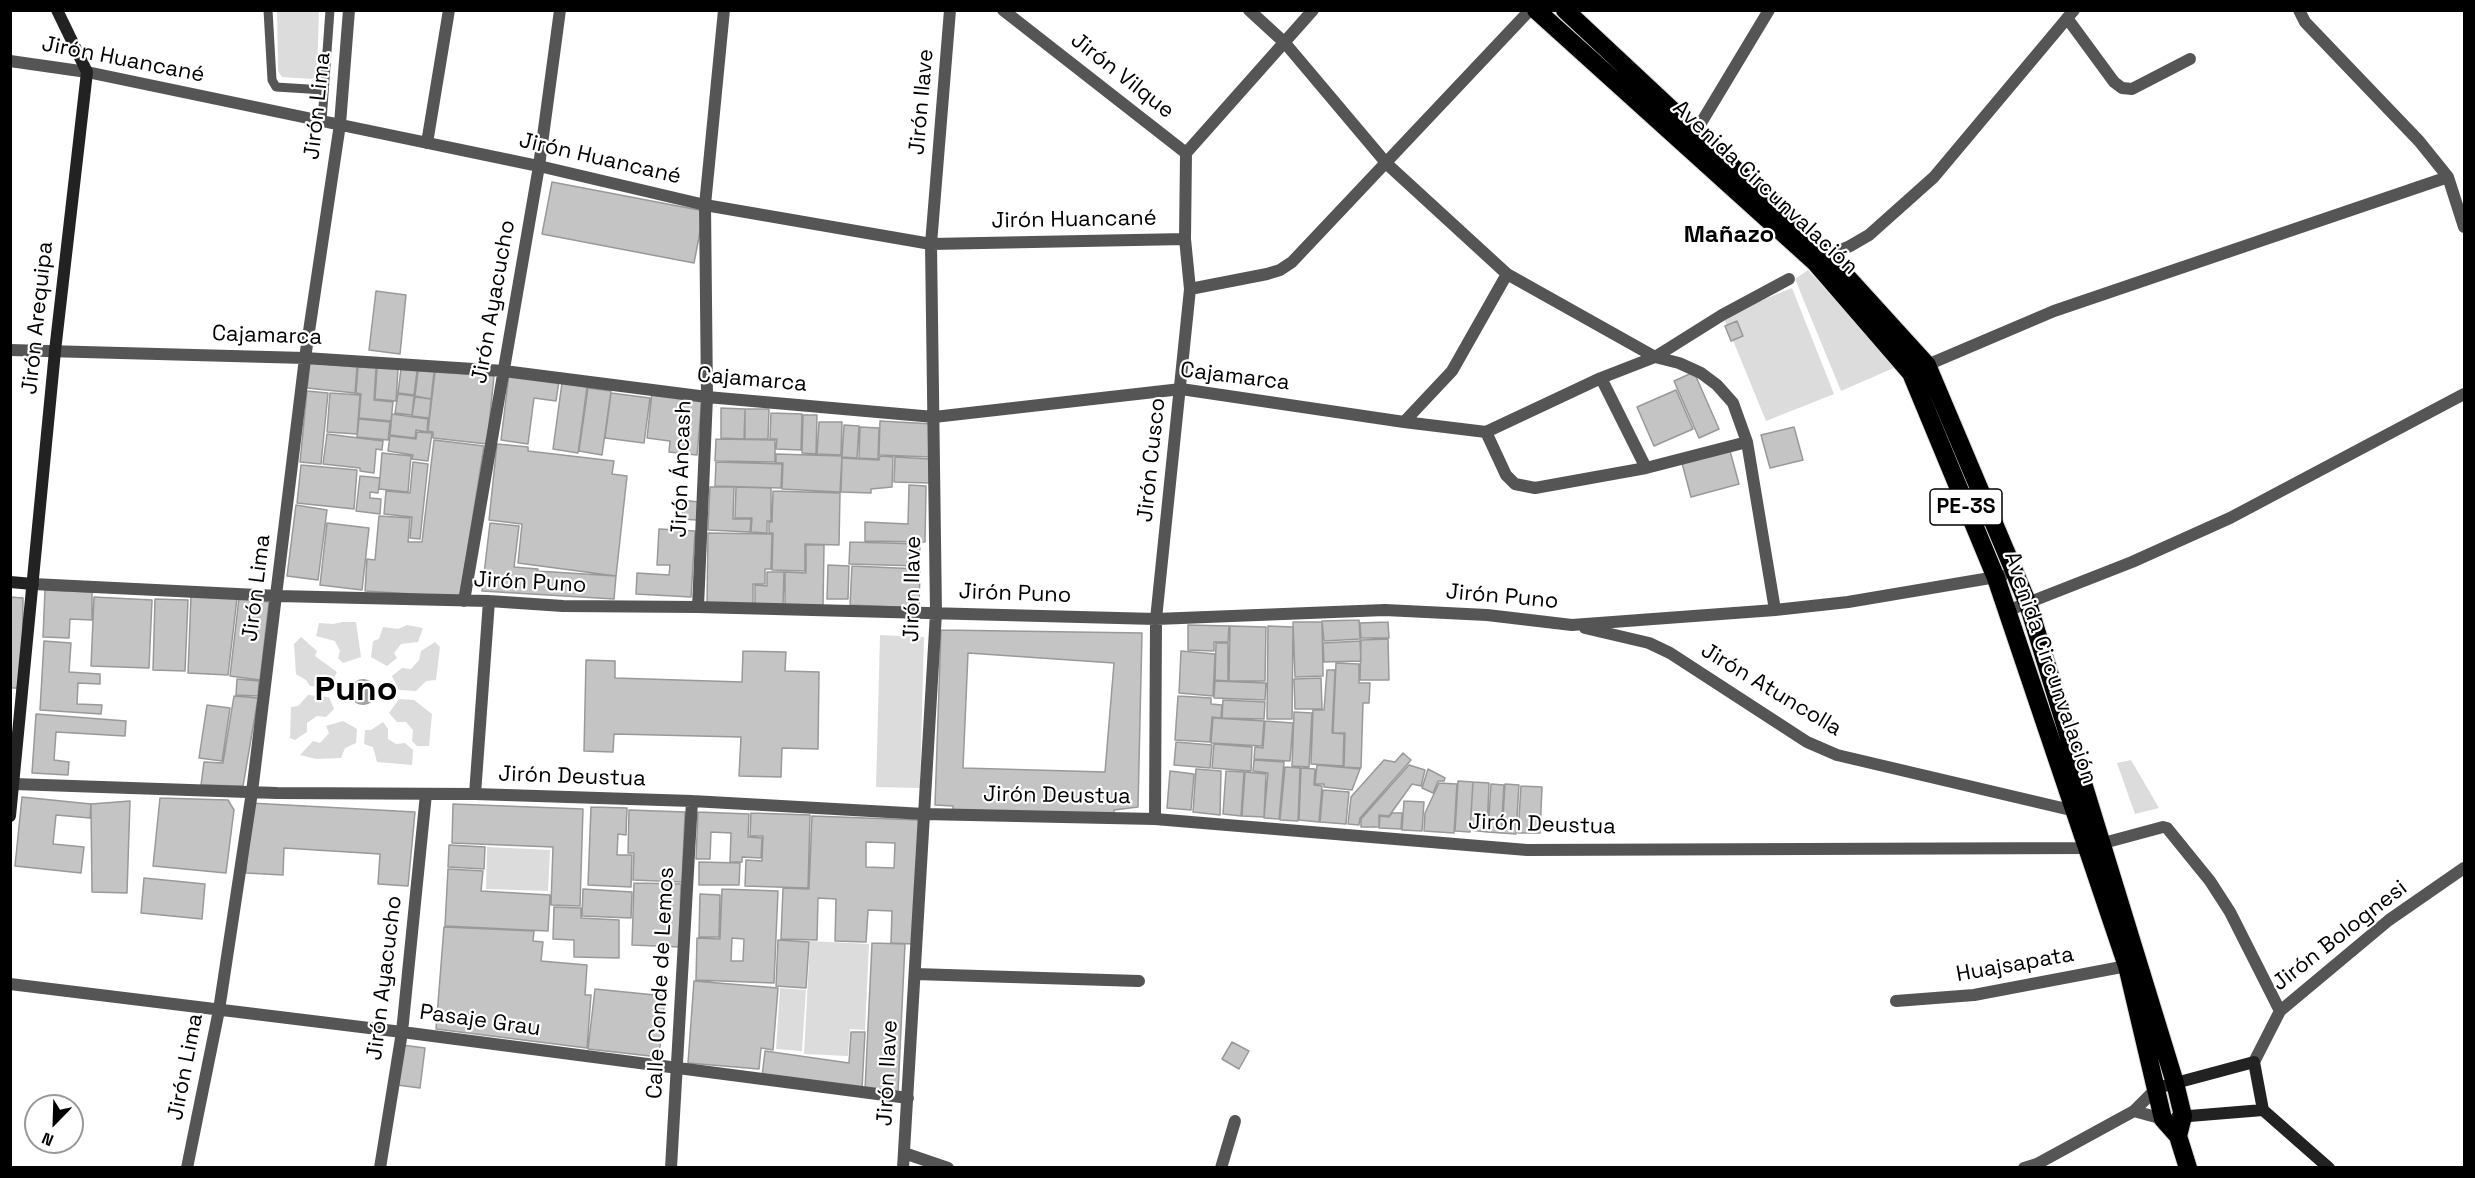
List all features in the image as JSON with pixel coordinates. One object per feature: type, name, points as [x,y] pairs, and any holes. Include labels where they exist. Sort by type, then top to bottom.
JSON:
[{"type":"highway","name":"Avenida Circunvalación","points":[[1536,10],[1691,139],[1821,259],[1919,369],[2028,604],[2094,846],[2175,1083],[2183,1116],[2178,1136]]},
{"type":"highway","name":"Avenida Circunvalación","points":[[1565,10],[1691,139]]},
{"type":"highway","name":"Avenida Circunvalación","points":[[1919,369],[2007,611],[2083,810]]},
{"type":"highway","name":"Avenida Circunvalación","points":[[2133,964],[2163,1119]]},
{"type":"highway","points":[[2163,1119],[2178,1136],[2188,1167]]},
{"type":"street","points":[[57,10],[87,72]]},
{"type":"street","name":"Jirón Lima","points":[[187,1167],[219,1010],[252,792],[306,358],[340,124],[349,10]]},
{"type":"street","points":[[427,143],[449,10]]},
{"type":"street","name":"Jirón Ayacucho","points":[[464,601],[539,166],[560,10]]},
{"type":"street","name":"Jirón Áncash","points":[[698,607],[707,397],[705,205],[724,10]]},
{"type":"street","name":"Jirón Ilave","points":[[903,1167],[936,613],[931,244],[950,10]]},
{"type":"street","name":"Jirón Vilque","points":[[1003,10],[1186,153]]},
{"type":"street","points":[[1249,10],[1285,42],[1387,164],[1507,274],[1655,357],[1680,363],[1701,373],[1717,385],[1733,403],[1747,441],[1775,610]]},
{"type":"street","points":[[1186,153],[1312,10]]},
{"type":"street","points":[[1190,290],[1280,270],[1292,262],[1530,10]]},
{"type":"street","points":[[1691,139],[1769,10]]},
{"type":"street","points":[[2299,10],[2305,22],[2419,141],[2448,177],[2464,227]]},
{"type":"street","points":[[1821,259],[1869,235],[1934,177],[2071,14],[2114,82],[2122,88],[2132,89],[2190,59]]},
{"type":"street","name":"Jirón Huancané","points":[[10,61],[87,72],[340,124],[539,166],[705,205],[931,244],[1185,239]]},
{"type":"street","name":"Jirón Arequipa","points":[[10,816],[55,351],[87,72]]},
{"type":"street","name":"Jirón Cusco","points":[[1155,819],[1156,619],[1190,290],[1185,239],[1186,153]]},
{"type":"street","points":[[1919,369],[2054,311],[2448,177]]},
{"type":"street","points":[[1404,422],[1452,371],[1507,274]]},
{"type":"street","points":[[1747,441],[1646,468],[1534,488],[1515,484],[1506,475],[1486,432],[1601,378],[1655,357],[1722,315],[1789,279]]},
{"type":"street","name":"Cajamarca","points":[[10,350],[306,358],[504,371],[707,397],[934,417],[1181,389],[1486,432]]},
{"type":"street","points":[[1601,378],[1646,468]]},
{"type":"street","points":[[2007,611],[2132,562],[2230,518],[2464,394]]},
{"type":"street","name":"Jirón Puno","points":[[10,582],[278,596],[489,601],[563,606],[698,607],[1156,619],[1385,610],[1487,615],[1572,625],[1775,610],[1848,602],[2015,573]]},
{"type":"street","points":[[475,794],[489,601]]},
{"type":"street","name":"Jirón Atuncolla","points":[[1572,625],[1659,647],[1807,742],[1837,755],[2083,810]]},
{"type":"street","name":"Jirón Deustua","points":[[12,784],[252,792],[475,794],[692,801],[924,814],[1155,819],[1527,850],[2094,846],[2159,827],[2167,828],[2210,881],[2230,912],[2280,1011]]},
{"type":"street","name":"Jirón Ayacucho","points":[[380,1167],[402,1032],[426,794]]},
{"type":"street","name":"Calle Conde de Lemos","points":[[671,1167],[692,801]]},
{"type":"street","name":"Jirón Bolognesi","points":[[2254,1062],[2280,1011],[2389,920],[2464,868]]},
{"type":"street","name":"Huajsapata","points":[[1896,1000],[1974,995],[2133,964]]},
{"type":"street","points":[[915,974],[1139,981]]},
{"type":"street","name":"Pasaje Grau","points":[[10,984],[908,1098]]},
{"type":"street","points":[[2024,1167],[2037,1166],[2134,1111],[2157,1088],[2254,1062],[2263,1110],[2329,1167]]},
{"type":"street","points":[[2134,1111],[2163,1119],[2263,1110]]},
{"type":"street","points":[[1221,1167],[1235,1121]]},
{"type":"street","points":[[904,1153],[948,1167]]},
{"type":"lane","points":[[268,10],[272,80],[276,87],[324,90]]},
{"type":"lane","points":[[322,121],[330,10]]},
{"type":"shaded area","points":[[277,11],[319,11],[317,74],[312,79],[282,77],[278,71]]},
{"type":"shaded area","points":[[1808,270],[1896,367],[1841,391],[1795,279]]},
{"type":"shaded area","points":[[1792,288],[1834,394],[1766,421],[1723,316]]},
{"type":"shaded area","points":[[356,622],[361,657],[343,663],[338,658],[340,651],[335,641],[316,636],[319,623]]},
{"type":"shaded area","points":[[407,625],[423,628],[418,642],[401,644],[394,653],[397,658],[387,666],[371,657],[373,641],[379,639],[383,627],[398,629]]},
{"type":"shaded area","points":[[880,635],[924,637],[920,788],[876,787]]},
{"type":"shaded area","points":[[301,637],[317,651],[315,656],[337,672],[329,687],[310,686],[306,680],[296,674],[294,644]]},
{"type":"shaded area","points":[[435,642],[440,647],[436,680],[426,681],[416,691],[399,690],[392,676],[402,668],[411,669],[419,660],[421,651]]},
{"type":"shaded area","points":[[363,679],[372,683],[376,692],[372,701],[363,705],[354,701],[350,692],[354,683]]},
{"type":"shaded area","points":[[308,695],[329,697],[334,709],[326,717],[317,716],[307,723],[307,732],[295,740],[290,738],[291,707],[298,706]]},
{"type":"shaded area","points":[[399,699],[414,700],[432,714],[429,746],[417,746],[412,741],[413,730],[406,722],[397,722],[389,713]]},
{"type":"shaded area","points":[[343,721],[357,729],[356,743],[345,748],[341,758],[316,759],[300,755],[313,741],[320,743],[329,733],[326,726]]},
{"type":"shaded area","points":[[383,722],[388,729],[388,739],[396,744],[405,743],[413,750],[412,765],[377,762],[373,747],[364,744],[365,730],[371,730]]},
{"type":"shaded area","points":[[2131,760],[2159,808],[2135,814],[2117,763]]},
{"type":"shaded area","points":[[487,847],[550,850],[548,891],[486,889]]},
{"type":"shaded area","points":[[810,941],[869,944],[865,1030],[850,1029],[848,1056],[804,1054]]},
{"type":"shaded area","points":[[780,988],[806,990],[802,1051],[776,1049]]},
{"type":"building","points":[[552,182],[704,211],[694,263],[542,234]]},
{"type":"building","points":[[376,291],[406,295],[400,354],[369,350]]},
{"type":"building","points":[[1737,321],[1743,336],[1731,341],[1725,326]]},
{"type":"building","points":[[310,363],[357,367],[355,393],[307,388]]},
{"type":"building","points":[[358,367],[376,368],[374,400],[393,402],[391,421],[359,418],[361,394],[356,393]]},
{"type":"building","points":[[377,368],[398,369],[396,401],[375,399]]},
{"type":"building","points":[[401,369],[417,371],[414,395],[398,393]]},
{"type":"building","points":[[418,371],[434,372],[431,399],[415,396]]},
{"type":"building","points":[[435,372],[494,376],[487,444],[433,438],[433,432],[428,431]]},
{"type":"building","points":[[1694,372],[1719,429],[1699,438],[1674,381]]},
{"type":"building","points":[[509,374],[559,381],[556,401],[534,398],[528,444],[501,440]]},
{"type":"building","points":[[562,383],[587,387],[578,453],[553,449]]},
{"type":"building","points":[[588,388],[611,391],[602,455],[579,451]]},
{"type":"building","points":[[1676,390],[1693,429],[1654,446],[1637,407]]},
{"type":"building","points":[[307,391],[328,393],[321,464],[300,462]]},
{"type":"building","points":[[330,393],[360,395],[357,434],[327,432]]},
{"type":"building","points":[[611,393],[650,398],[644,443],[605,438]]},
{"type":"building","points":[[652,393],[702,399],[697,455],[669,452],[670,441],[647,438]]},
{"type":"building","points":[[398,394],[414,396],[412,415],[395,413]]},
{"type":"building","points":[[415,397],[431,399],[429,418],[412,416]]},
{"type":"building","points":[[721,408],[745,409],[744,439],[721,438]]},
{"type":"building","points":[[745,409],[769,409],[768,439],[745,439]]},
{"type":"building","points":[[771,413],[802,414],[801,450],[776,449],[777,439],[770,439]]},
{"type":"building","points":[[392,414],[428,419],[427,432],[416,430],[415,438],[390,435]]},
{"type":"building","points":[[803,415],[817,415],[816,454],[802,453]]},
{"type":"building","points":[[359,419],[390,422],[388,440],[357,437]]},
{"type":"building","points":[[880,421],[933,424],[931,457],[879,455]]},
{"type":"building","points":[[819,422],[842,422],[841,455],[817,454]]},
{"type":"building","points":[[844,425],[859,426],[857,458],[842,457]]},
{"type":"building","points":[[860,427],[879,428],[878,459],[859,458]]},
{"type":"building","points":[[1794,427],[1803,460],[1770,468],[1761,435]]},
{"type":"building","points":[[417,432],[432,433],[428,461],[412,459],[413,455],[388,451],[390,436],[416,439]]},
{"type":"building","points":[[327,434],[383,441],[382,450],[376,449],[374,473],[360,471],[360,468],[323,464]]},
{"type":"building","points":[[716,439],[775,440],[775,462],[715,461]]},
{"type":"building","points":[[434,440],[484,446],[460,597],[365,591],[367,559],[375,560],[379,516],[410,518],[408,542],[422,542]]},
{"type":"building","points":[[497,444],[528,447],[528,451],[614,461],[612,474],[627,476],[616,576],[518,563],[522,524],[489,520]]},
{"type":"building","points":[[1730,451],[1739,484],[1691,497],[1682,463]]},
{"type":"building","points":[[382,453],[411,456],[408,492],[379,489]]},
{"type":"building","points":[[776,454],[842,456],[840,492],[782,489],[783,463],[776,463]]},
{"type":"building","points":[[880,456],[893,457],[892,487],[871,489],[871,493],[841,492],[842,458],[879,460]]},
{"type":"building","points":[[895,457],[930,459],[929,483],[894,482]]},
{"type":"building","points":[[413,462],[428,464],[420,539],[410,538],[412,517],[384,514],[386,491],[410,493]]},
{"type":"building","points":[[716,462],[782,464],[781,488],[715,486]]},
{"type":"building","points":[[301,465],[357,470],[354,509],[297,503]]},
{"type":"building","points":[[360,476],[380,478],[378,493],[370,492],[370,498],[381,499],[380,514],[356,511]]},
{"type":"building","points":[[909,485],[926,486],[925,542],[865,541],[865,522],[908,524]]},
{"type":"building","points":[[710,487],[734,487],[733,519],[751,519],[750,532],[708,530]]},
{"type":"building","points":[[736,487],[771,488],[771,521],[767,521],[767,533],[751,532],[752,518],[735,518]]},
{"type":"building","points":[[773,491],[840,493],[839,545],[805,544],[805,571],[772,570],[773,533],[769,533],[769,522],[772,522]]},
{"type":"building","points":[[683,500],[698,502],[697,520],[682,519]]},
{"type":"building","points":[[296,505],[327,510],[318,580],[287,576]]},
{"type":"building","points":[[327,523],[369,528],[362,590],[320,585]]},
{"type":"building","points":[[490,523],[519,526],[514,567],[538,569],[537,571],[616,576],[614,599],[482,591]]},
{"type":"building","points":[[659,529],[695,531],[691,597],[636,594],[637,573],[669,575],[670,565],[657,565]]},
{"type":"building","points":[[708,533],[772,534],[771,569],[765,569],[765,584],[753,584],[753,605],[707,604]]},
{"type":"building","points":[[850,542],[920,544],[919,566],[849,564]]},
{"type":"building","points":[[806,545],[824,545],[823,607],[785,607],[785,572],[806,573]]},
{"type":"building","points":[[828,565],[849,566],[848,599],[827,599]]},
{"type":"building","points":[[852,566],[920,569],[919,608],[850,605]]},
{"type":"building","points":[[767,572],[784,572],[783,606],[755,605],[755,585],[767,586]]},
{"type":"building","points":[[45,590],[92,592],[92,620],[70,619],[69,638],[43,637]]},
{"type":"building","points":[[191,596],[237,598],[228,675],[188,673]]},
{"type":"building","points":[[10,597],[23,598],[22,688],[10,688]]},
{"type":"building","points":[[94,597],[152,600],[149,668],[91,666]]},
{"type":"building","points":[[239,598],[269,602],[260,680],[230,676]]},
{"type":"building","points":[[155,599],[188,600],[185,671],[153,670]]},
{"type":"building","points":[[1359,620],[1360,639],[1324,641],[1322,621]]},
{"type":"building","points":[[1293,622],[1322,622],[1323,676],[1295,677]]},
{"type":"building","points":[[1388,622],[1389,638],[1361,638],[1360,623]]},
{"type":"building","points":[[1188,625],[1229,626],[1228,642],[1214,642],[1214,651],[1188,650]]},
{"type":"building","points":[[1230,626],[1266,627],[1265,681],[1229,681]]},
{"type":"building","points":[[1268,626],[1293,627],[1292,719],[1267,719]]},
{"type":"building","points":[[941,630],[1142,633],[1138,807],[1114,810],[1114,816],[953,810],[953,806],[935,805]],"holes":[[[968,653],[1114,663],[1105,772],[963,768]]]},
{"type":"building","points":[[1388,639],[1389,680],[1360,680],[1361,640]]},
{"type":"building","points":[[44,641],[71,643],[69,672],[100,674],[100,684],[78,683],[77,704],[102,705],[101,714],[40,710]]},
{"type":"building","points":[[1360,641],[1361,661],[1324,662],[1323,643]]},
{"type":"building","points":[[1216,643],[1228,643],[1228,681],[1215,680]]},
{"type":"building","points":[[743,651],[786,652],[785,671],[819,672],[818,749],[782,748],[781,777],[739,776],[741,737],[614,734],[613,752],[584,751],[586,660],[615,661],[615,678],[742,682]]},
{"type":"building","points":[[1181,651],[1215,654],[1213,696],[1179,693]]},
{"type":"building","points":[[1336,663],[1359,664],[1359,683],[1370,683],[1369,703],[1363,703],[1361,768],[1344,767],[1345,733],[1333,733]]},
{"type":"building","points":[[1327,670],[1335,670],[1332,733],[1344,734],[1343,766],[1311,764],[1313,710],[1324,710]]},
{"type":"building","points":[[1321,678],[1322,709],[1295,709],[1294,679]]},
{"type":"building","points":[[237,679],[259,681],[258,696],[236,695]]},
{"type":"building","points":[[1215,681],[1266,683],[1265,700],[1214,698]]},
{"type":"building","points":[[234,696],[258,698],[243,786],[201,785],[204,762],[223,763]]},
{"type":"building","points":[[1178,696],[1211,698],[1211,704],[1222,705],[1221,718],[1212,717],[1210,742],[1175,740]]},
{"type":"building","points":[[1223,700],[1265,702],[1264,719],[1222,718]]},
{"type":"building","points":[[207,705],[230,708],[222,761],[199,758]]},
{"type":"building","points":[[1294,712],[1312,713],[1309,767],[1292,766]]},
{"type":"building","points":[[36,714],[126,721],[125,736],[56,732],[54,760],[69,762],[68,775],[32,773]]},
{"type":"building","points":[[1213,718],[1264,721],[1262,746],[1211,743]]},
{"type":"building","points":[[1265,721],[1293,723],[1290,761],[1254,759],[1255,747],[1263,748]]},
{"type":"building","points":[[1176,742],[1212,745],[1210,768],[1174,765]]},
{"type":"building","points":[[1214,744],[1252,747],[1251,771],[1212,768]]},
{"type":"building","points":[[1403,753],[1411,760],[1360,818],[1359,825],[1348,824],[1351,797],[1384,760],[1395,762]]},
{"type":"building","points":[[1254,760],[1284,762],[1279,819],[1264,818],[1268,773],[1253,771]]},
{"type":"building","points":[[1317,765],[1360,769],[1352,790],[1315,784]]},
{"type":"building","points":[[1409,765],[1425,770],[1421,786],[1412,784],[1389,816],[1379,815],[1379,827],[1361,827],[1361,819]]},
{"type":"building","points":[[1285,767],[1300,768],[1298,821],[1280,820]]},
{"type":"building","points":[[1301,768],[1315,769],[1314,785],[1322,786],[1319,822],[1299,820]]},
{"type":"building","points":[[1196,769],[1221,771],[1220,815],[1193,812]]},
{"type":"building","points":[[1428,769],[1445,778],[1444,781],[1438,781],[1433,793],[1422,788]]},
{"type":"building","points":[[1170,771],[1194,774],[1191,810],[1167,808]]},
{"type":"building","points":[[1226,771],[1244,772],[1241,816],[1223,814]]},
{"type":"building","points":[[1245,772],[1266,774],[1264,817],[1242,816]]},
{"type":"building","points":[[1458,781],[1473,782],[1470,832],[1455,831]]},
{"type":"building","points":[[1473,782],[1489,783],[1487,832],[1470,830]]},
{"type":"building","points":[[1439,783],[1457,784],[1454,833],[1424,831],[1425,813]]},
{"type":"building","points":[[1491,784],[1504,785],[1501,833],[1488,832]]},
{"type":"building","points":[[1505,784],[1519,785],[1516,834],[1502,833]]},
{"type":"building","points":[[1521,786],[1542,787],[1540,833],[1518,833]]},
{"type":"building","points":[[1323,790],[1349,792],[1346,824],[1320,822]]},
{"type":"building","points":[[22,797],[91,804],[90,818],[56,815],[53,844],[84,847],[81,873],[15,866]]},
{"type":"building","points":[[160,798],[228,800],[234,810],[226,873],[153,866]]},
{"type":"building","points":[[130,801],[127,893],[92,892],[91,804]]},
{"type":"building","points":[[1404,801],[1424,802],[1422,831],[1402,830]]},
{"type":"building","points":[[250,803],[415,812],[408,886],[378,884],[380,854],[284,848],[283,875],[246,873]]},
{"type":"building","points":[[453,804],[583,809],[580,906],[551,905],[553,847],[452,843]]},
{"type":"building","points":[[591,807],[627,808],[626,835],[618,834],[617,855],[632,855],[631,887],[588,885]]},
{"type":"building","points":[[629,810],[685,812],[682,882],[633,880],[634,853],[628,853]]},
{"type":"building","points":[[698,812],[749,814],[748,837],[762,838],[761,858],[742,857],[742,862],[730,862],[731,833],[711,832],[710,859],[696,859]]},
{"type":"building","points":[[751,813],[810,815],[808,888],[745,886],[746,860],[762,861],[763,836],[750,836]]},
{"type":"building","points":[[1392,813],[1402,813],[1401,829],[1379,828],[1380,816],[1389,817]]},
{"type":"building","points":[[812,816],[919,820],[914,944],[891,943],[892,911],[868,910],[866,942],[835,941],[836,899],[818,898],[817,940],[781,939],[783,888],[809,889]],"holes":[[[866,842],[895,843],[894,868],[866,867]]]},
{"type":"building","points":[[449,845],[485,847],[484,869],[448,867]]},
{"type":"building","points":[[699,862],[740,863],[739,885],[699,885]]},
{"type":"building","points":[[448,869],[483,871],[481,891],[550,895],[548,931],[445,926]]},
{"type":"building","points":[[144,878],[205,884],[202,919],[141,913]]},
{"type":"building","points":[[634,883],[681,884],[679,947],[632,945]]},
{"type":"building","points":[[583,889],[632,892],[631,918],[582,916]]},
{"type":"building","points":[[722,889],[778,891],[774,983],[696,980],[697,938],[720,939]],"holes":[[[732,938],[744,939],[743,961],[731,961]]]},
{"type":"building","points":[[700,894],[720,895],[719,937],[699,937]]},
{"type":"building","points":[[554,907],[581,908],[581,918],[619,920],[619,958],[574,957],[574,940],[553,939]]},
{"type":"building","points":[[444,927],[534,931],[533,941],[543,942],[541,961],[587,965],[585,995],[591,995],[587,1048],[436,1029]]},
{"type":"building","points":[[778,940],[809,942],[806,988],[776,986]]},
{"type":"building","points":[[872,943],[905,944],[898,1092],[865,1090]]},
{"type":"building","points":[[694,981],[778,988],[773,1050],[761,1048],[759,1069],[688,1063]]},
{"type":"building","points":[[595,989],[665,996],[659,1057],[588,1049]]},
{"type":"building","points":[[851,1032],[865,1032],[862,1089],[762,1077],[765,1051],[849,1063]]},
{"type":"building","points":[[1232,1042],[1249,1051],[1239,1069],[1222,1059]]},
{"type":"building","points":[[402,1045],[425,1048],[420,1088],[397,1085]]},
{"type":"district","name":"Mañazo","points":[[1729,235]]},
{"type":"district","name":"Puno","points":[[356,691]]}]
